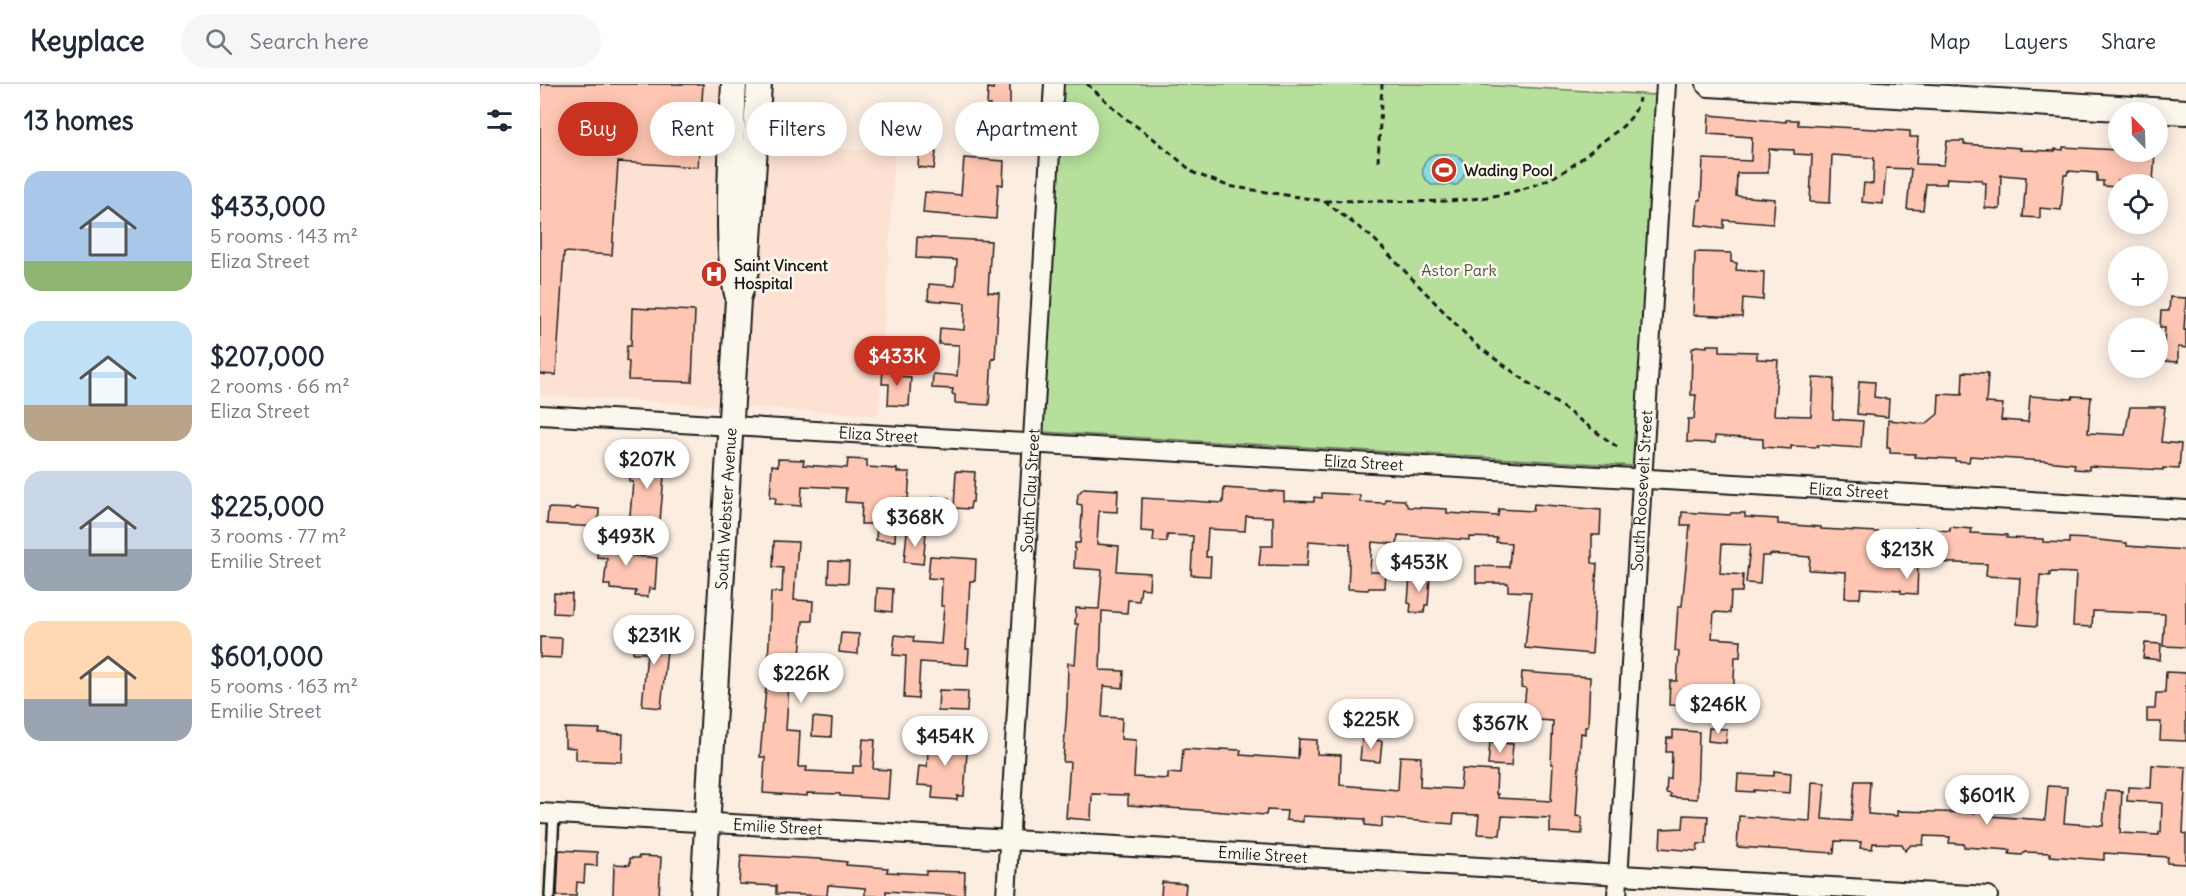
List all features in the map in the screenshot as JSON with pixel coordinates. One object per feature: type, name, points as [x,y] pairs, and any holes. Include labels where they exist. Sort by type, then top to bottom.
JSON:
[{"type":"main road","name":"South Webster Avenue","points":[[734,84],[730,248],[731,270],[738,299]]},
{"type":"main road","name":"South Webster Avenue","points":[[703,896],[738,299],[747,270],[759,84]]},
{"type":"main road","points":[[1709,84],[2186,112]]},
{"type":"street","name":"South Clay Street","points":[[1006,896],[1054,84]]},
{"type":"street","name":"South Roosevelt Street","points":[[1617,896],[1666,84]]},
{"type":"street","name":"Eliza Street","points":[[540,415],[2186,510]]},
{"type":"street","name":"Emilie Street","points":[[547,814],[1619,873],[1988,896]]},
{"type":"lane","points":[[547,814],[550,896]]},
{"type":"path","points":[[1088,84],[1125,118],[1194,173],[1228,186],[1324,201],[1416,202],[1471,199],[1519,192],[1561,174],[1627,124],[1638,108],[1639,98]]},
{"type":"path","points":[[1378,162],[1382,84]]},
{"type":"path","points":[[1324,201],[1373,238],[1476,345],[1620,448]]},
{"type":"shaded area","name":"Saint Vincent Hospital","points":[[540,84],[724,84],[723,102],[650,102],[650,156],[735,156],[735,144],[747,144],[747,156],[847,156],[847,150],[859,150],[859,156],[895,156],[879,415],[540,395]]},
{"type":"green space","name":"Astor Park","points":[[1063,84],[1466,84],[1656,95],[1633,466],[1042,432],[1059,156],[1099,156],[1099,102],[1062,102]]},
{"type":"water","name":"Wading Pool","points":[[1435,154],[1454,154],[1463,161],[1465,169],[1463,178],[1457,185],[1431,185],[1423,176],[1424,162]]},
{"type":"building","points":[[540,84],[703,84],[702,102],[650,102],[650,156],[699,156],[698,167],[618,162],[612,255],[564,252],[556,375],[540,374]]},
{"type":"building","points":[[994,84],[1010,84],[1010,102],[987,102],[988,88],[993,89]]},
{"type":"building","points":[[1709,115],[1786,122],[1786,120],[1798,120],[1798,125],[1910,131],[1910,137],[1918,137],[1916,164],[1944,165],[1947,141],[1964,141],[1964,144],[2021,148],[2020,150],[2055,151],[2055,149],[2063,150],[2063,147],[2108,149],[2108,162],[2154,162],[2154,174],[2108,174],[2108,186],[2103,186],[2103,181],[2097,181],[2097,173],[2068,171],[2067,175],[2064,175],[2061,210],[2040,208],[2040,218],[2023,217],[2026,177],[2001,175],[2000,209],[1985,208],[1986,183],[1982,183],[1982,180],[1947,178],[1946,184],[1926,184],[1923,210],[1907,209],[1911,169],[1886,168],[1883,204],[1862,202],[1864,183],[1873,184],[1874,158],[1832,155],[1830,203],[1810,202],[1812,155],[1794,154],[1794,150],[1769,149],[1768,173],[1737,173],[1736,196],[1775,199],[1773,224],[1724,220],[1724,228],[1696,225],[1698,200],[1701,200],[1703,159],[1751,161],[1752,137],[1708,134]]},
{"type":"building","points":[[919,156],[936,156],[934,169],[918,167]]},
{"type":"building","points":[[964,158],[1004,161],[1003,185],[998,184],[996,219],[923,213],[925,192],[961,195]]},
{"type":"building","points":[[917,237],[991,241],[988,292],[999,293],[995,359],[992,358],[989,405],[955,403],[953,389],[932,388],[933,374],[957,376],[959,345],[939,344],[940,328],[964,330],[965,303],[928,300],[929,284],[955,286],[957,260],[916,258]]},
{"type":"building","points":[[1695,252],[1731,253],[1731,262],[1737,263],[1736,270],[1764,272],[1763,300],[1743,298],[1742,317],[1693,315]]},
{"type":"building","points":[[2170,297],[2186,298],[2184,330],[2186,330],[2186,348],[2178,347],[2178,362],[2168,361],[2168,318],[2161,318],[2161,311],[2169,311]]},
{"type":"building","points":[[632,308],[695,311],[692,382],[628,380],[629,362],[626,361],[627,346],[631,346]]},
{"type":"building","points":[[1707,345],[1720,345],[1720,351],[1757,352],[1757,359],[1778,360],[1774,415],[1811,416],[1813,378],[1834,379],[1833,419],[1863,421],[1861,448],[1817,445],[1817,447],[1791,446],[1791,449],[1763,447],[1763,439],[1715,436],[1715,443],[1687,442],[1688,419],[1694,419],[1696,395],[1691,395],[1692,349],[1696,346],[1707,347]]},
{"type":"building","points":[[883,367],[896,368],[896,376],[911,377],[909,406],[888,405],[889,384],[882,384]]},
{"type":"building","points":[[1963,372],[1988,373],[1986,403],[2003,404],[2001,420],[2028,422],[2030,396],[2072,399],[2073,396],[2091,397],[2088,433],[2125,435],[2130,407],[2165,407],[2161,442],[2181,444],[2179,469],[2089,466],[2089,470],[2074,469],[2075,464],[2045,461],[1970,456],[1969,462],[1914,457],[1915,454],[1890,453],[1890,448],[1887,448],[1888,420],[1926,424],[1938,414],[1939,394],[1962,395]]},
{"type":"building","points":[[1859,381],[1875,382],[1874,397],[1889,399],[1888,417],[1857,414]]},
{"type":"building","points":[[631,455],[665,457],[665,462],[670,462],[669,476],[664,476],[658,529],[629,526],[633,482],[629,481]]},
{"type":"building","points":[[778,459],[804,460],[803,465],[847,468],[848,459],[867,460],[867,467],[910,472],[908,499],[897,498],[895,541],[876,540],[877,524],[861,524],[862,503],[845,502],[846,488],[802,486],[801,506],[775,504],[776,498],[770,497],[772,465],[778,466]]},
{"type":"building","points":[[956,471],[975,472],[973,502],[971,502],[970,509],[954,508]]},
{"type":"building","points":[[1084,488],[1118,490],[1117,512],[1099,511],[1097,544],[1119,546],[1117,571],[1150,573],[1149,589],[1141,588],[1139,601],[1128,600],[1127,613],[1102,611],[1100,670],[1124,671],[1123,688],[1104,686],[1102,717],[1122,718],[1121,739],[1136,740],[1134,777],[1168,779],[1168,773],[1181,774],[1183,749],[1241,750],[1240,755],[1298,759],[1299,739],[1317,740],[1317,754],[1341,755],[1340,785],[1398,790],[1400,756],[1421,757],[1420,787],[1460,789],[1462,769],[1497,771],[1496,794],[1498,798],[1551,801],[1553,721],[1523,719],[1526,688],[1521,687],[1522,672],[1590,677],[1588,727],[1585,727],[1585,734],[1581,733],[1576,816],[1582,817],[1582,834],[1550,832],[1550,818],[1502,816],[1500,835],[1477,834],[1479,815],[1454,814],[1453,824],[1382,818],[1382,827],[1365,825],[1365,819],[1303,816],[1303,822],[1286,820],[1287,811],[1267,810],[1266,815],[1128,805],[1128,795],[1092,794],[1091,820],[1066,818],[1070,762],[1063,762],[1068,663],[1075,664],[1078,624],[1075,624],[1076,608],[1099,609],[1102,570],[1074,568],[1075,543],[1080,543],[1082,514],[1082,505],[1077,504],[1078,494]]},
{"type":"building","points":[[1224,488],[1284,492],[1284,501],[1314,502],[1314,497],[1322,498],[1322,493],[1360,495],[1360,502],[1385,503],[1385,499],[1404,500],[1408,507],[1447,509],[1447,513],[1498,516],[1499,509],[1533,511],[1534,504],[1601,510],[1600,535],[1592,535],[1592,563],[1597,564],[1592,654],[1525,648],[1531,592],[1508,591],[1508,583],[1476,583],[1476,566],[1509,567],[1511,543],[1496,542],[1497,538],[1469,537],[1469,540],[1398,535],[1397,544],[1372,542],[1370,572],[1386,572],[1385,588],[1369,588],[1368,590],[1348,589],[1350,544],[1309,541],[1307,566],[1259,565],[1261,546],[1273,546],[1273,517],[1246,516],[1245,531],[1208,529],[1206,557],[1211,557],[1210,576],[1191,575],[1193,536],[1167,535],[1167,542],[1153,541],[1154,532],[1141,531],[1142,498],[1223,503]]},
{"type":"building","points":[[933,497],[949,498],[948,516],[932,515]]},
{"type":"building","points":[[576,507],[599,509],[598,527],[547,524],[548,508],[575,509]]},
{"type":"building","points":[[1682,512],[1730,515],[1731,513],[1745,513],[1745,517],[1778,519],[1778,524],[1821,527],[1821,529],[1916,534],[1916,528],[1950,531],[1950,527],[1972,529],[1971,533],[2007,535],[2007,538],[2043,539],[2043,542],[2069,543],[2069,538],[2089,539],[2127,543],[2127,546],[2186,550],[2186,647],[2163,646],[2165,614],[2093,611],[2092,627],[2073,626],[2076,573],[2050,572],[2050,576],[2040,575],[2037,626],[2017,624],[2020,578],[1986,576],[1987,564],[1925,562],[1925,565],[1918,565],[1917,594],[1901,593],[1901,590],[1861,588],[1860,598],[1845,598],[1846,572],[1809,570],[1810,557],[1770,554],[1770,556],[1762,556],[1760,584],[1746,583],[1750,545],[1722,544],[1720,573],[1743,575],[1742,592],[1731,592],[1730,613],[1714,612],[1712,638],[1741,640],[1740,657],[1735,657],[1733,702],[1698,701],[1698,706],[1669,705],[1670,681],[1677,681],[1679,652],[1675,651],[1678,606],[1682,606],[1690,525],[1681,525]]},
{"type":"building","points":[[907,532],[926,533],[923,564],[904,562]]},
{"type":"building","points":[[599,535],[628,537],[627,555],[657,558],[655,589],[649,588],[648,597],[635,596],[636,591],[610,589],[610,585],[604,585],[607,558],[597,557]]},
{"type":"building","points":[[774,541],[798,542],[794,600],[813,601],[812,621],[803,621],[799,667],[790,666],[786,730],[800,731],[798,767],[807,767],[806,771],[853,773],[853,766],[861,766],[863,739],[875,740],[873,769],[890,770],[888,799],[840,796],[840,794],[807,793],[807,796],[763,793],[765,757],[760,757],[771,592],[782,592],[783,568],[773,567]]},
{"type":"building","points":[[930,556],[976,559],[975,581],[970,581],[966,649],[969,649],[968,665],[920,662],[918,699],[904,698],[906,656],[893,655],[895,635],[914,637],[913,642],[941,644],[944,606],[941,606],[942,579],[928,578]]},
{"type":"building","points":[[829,561],[849,562],[848,583],[828,582]]},
{"type":"building","points":[[1410,575],[1430,577],[1428,605],[1425,605],[1424,613],[1410,612],[1411,604],[1408,603]]},
{"type":"building","points":[[877,588],[893,589],[892,612],[876,610]]},
{"type":"building","points":[[554,593],[572,594],[571,614],[553,613]]},
{"type":"building","points":[[650,629],[669,631],[661,708],[642,706],[647,653],[633,653],[634,641],[649,641]]},
{"type":"building","points":[[841,633],[859,634],[858,654],[839,652]]},
{"type":"building","points":[[540,637],[562,638],[561,658],[540,657]]},
{"type":"building","points":[[2145,643],[2161,644],[2160,660],[2143,658]]},
{"type":"building","points":[[2166,672],[2186,673],[2186,741],[2160,740],[2161,722],[2147,722],[2147,709],[2155,709],[2156,693],[2165,693]]},
{"type":"building","points":[[939,690],[968,691],[967,712],[938,711]]},
{"type":"building","points":[[813,717],[832,719],[831,737],[812,736]]},
{"type":"building","points":[[565,728],[600,729],[599,733],[623,734],[622,762],[576,760],[576,748],[565,747]]},
{"type":"building","points":[[1709,728],[1727,729],[1726,743],[1708,741]]},
{"type":"building","points":[[1673,730],[1699,732],[1697,799],[1670,797],[1671,794],[1666,793],[1667,779],[1671,779],[1672,752],[1666,752],[1667,738],[1673,738]]},
{"type":"building","points":[[929,736],[968,738],[964,796],[957,796],[957,800],[932,798],[933,786],[917,785],[919,766],[927,767]]},
{"type":"building","points":[[1362,739],[1382,741],[1380,762],[1360,760]]},
{"type":"building","points":[[1490,742],[1513,744],[1511,766],[1488,765]]},
{"type":"building","points":[[2152,765],[2186,767],[2183,833],[2186,834],[2186,864],[2167,863],[2168,857],[2104,853],[2104,860],[2050,856],[2050,853],[2009,854],[2010,850],[1964,847],[1964,844],[1949,843],[1950,837],[1924,836],[1923,845],[1911,845],[1905,851],[1902,844],[1873,843],[1872,849],[1860,848],[1861,842],[1835,841],[1834,853],[1737,847],[1739,816],[1810,821],[1812,782],[1825,783],[1822,819],[1851,821],[1855,781],[1870,781],[1868,814],[1897,816],[1897,811],[1975,813],[1975,808],[1989,809],[1989,816],[2045,820],[2048,786],[2067,787],[2064,823],[2103,826],[2106,790],[2122,791],[2120,833],[2159,835],[2162,803],[2127,801],[2128,787],[2151,788]]},
{"type":"building","points":[[1774,771],[1791,773],[1790,793],[1737,791],[1738,774],[1774,776]]},
{"type":"building","points":[[1684,815],[1708,816],[1706,844],[1698,844],[1697,851],[1660,848],[1661,829],[1683,828]]},
{"type":"building","points":[[559,850],[597,852],[597,866],[585,865],[584,883],[577,882],[576,896],[557,896]]},
{"type":"building","points":[[741,855],[847,862],[846,865],[888,868],[887,872],[926,874],[926,871],[965,872],[964,896],[886,891],[886,896],[865,896],[865,888],[828,885],[827,896],[776,894],[776,886],[739,884]]},
{"type":"building","points":[[639,856],[661,857],[659,896],[613,896],[614,864],[630,865],[630,858],[639,858]]},
{"type":"building","points":[[1162,882],[1186,884],[1185,896],[1161,896]]},
{"type":"place","name":"Wading Pool","points":[[1444,170]]},
{"type":"place","name":"Saint Vincent Hospital","points":[[714,274]]}]
